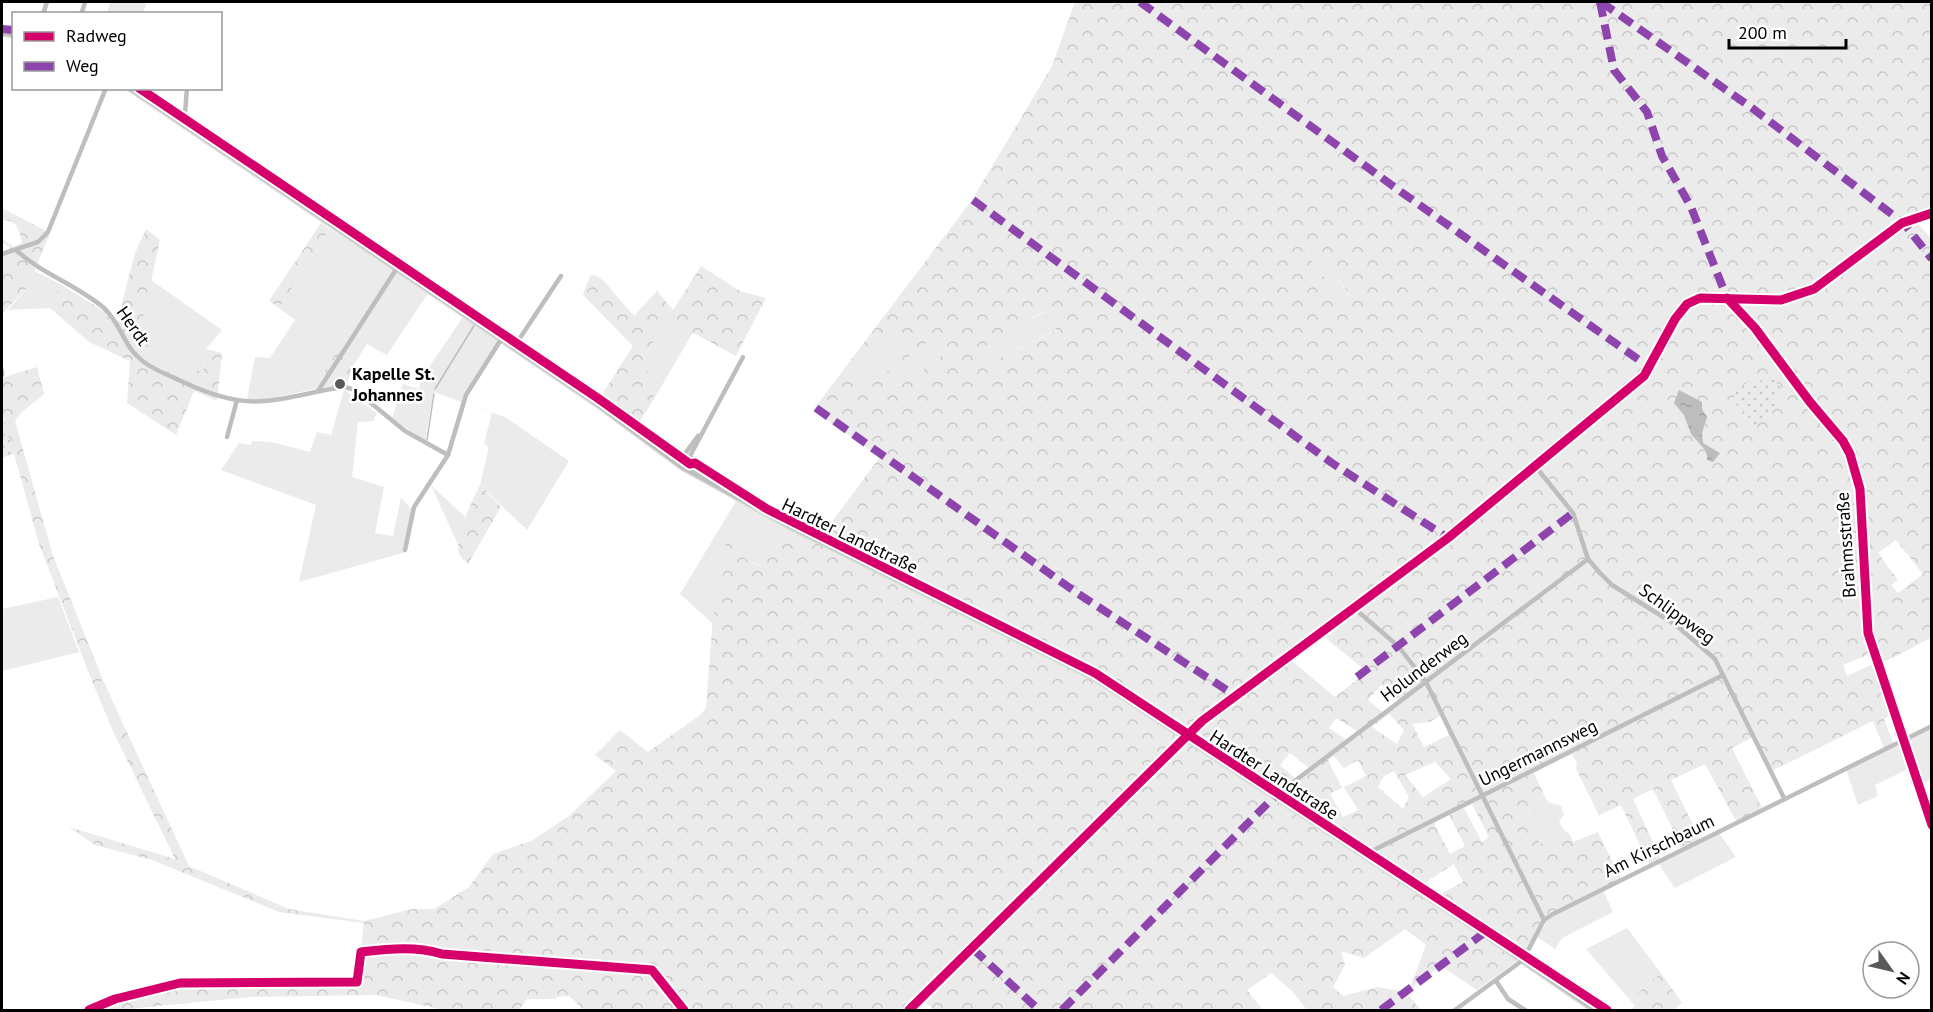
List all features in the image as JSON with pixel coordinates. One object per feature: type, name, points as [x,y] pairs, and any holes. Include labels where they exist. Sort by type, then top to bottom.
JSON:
[{"type":"main road","name":"Hardter Landstraße","points":[[134,90],[502,338],[700,477],[1084,670],[1523,960],[1596,1011]]},
{"type":"street","points":[[82,12],[85,2]]},
{"type":"street","points":[[2,254],[38,242],[48,232],[105,90]]},
{"type":"street","points":[[184,125],[187,90]]},
{"type":"street","name":"Herdt","points":[[16,250],[103,307],[112,316],[135,355],[147,364],[203,391],[237,400],[264,401],[345,387],[355,390],[405,431],[448,455]]},
{"type":"street","points":[[318,391],[397,268]]},
{"type":"street","points":[[514,347],[561,276]]},
{"type":"street","name":"Brahmsstraße","points":[[1727,298],[1755,328],[1810,402],[1843,441],[1850,454],[1857,472],[1860,498],[1868,633],[1932,825]]},
{"type":"street","points":[[405,550],[414,507],[448,455],[466,395],[502,338]]},
{"type":"street","points":[[681,465],[743,357]]},
{"type":"street","points":[[227,437],[237,400]]},
{"type":"street","points":[[681,465],[690,457],[703,429]]},
{"type":"street","points":[[690,457],[700,477]]},
{"type":"street","name":"Schlippweg","points":[[1536,467],[1573,513],[1588,559],[1612,585],[1676,625],[1715,658],[1785,798]]},
{"type":"street","name":"Holunderweg","points":[[1275,796],[1588,559]]},
{"type":"street","points":[[1354,608],[1399,647],[1426,682],[1544,920],[1523,960],[1455,1011]]},
{"type":"street","name":"Ungermannsweg","points":[[1364,855],[1723,675]]},
{"type":"street","name":"Am Kirschbaum","points":[[1544,920],[1932,726]]},
{"type":"street","points":[[1496,981],[1508,999],[1525,1011]]},
{"type":"green space","points":[[110,2],[147,2],[143,12],[107,12]]},
{"type":"green space","points":[[1075,2],[1931,2],[1931,211],[1904,221],[1906,224],[1915,221],[1931,238],[1931,638],[1882,663],[1898,711],[1884,719],[1893,743],[1884,748],[1873,721],[1772,771],[1753,737],[1732,748],[1762,808],[1736,821],[1705,764],[1671,780],[1700,839],[1682,848],[1653,789],[1633,799],[1660,858],[1649,864],[1621,805],[1599,815],[1576,769],[1577,764],[1572,754],[1534,773],[1544,795],[1532,803],[1527,819],[1540,844],[1565,831],[1570,834],[1573,842],[1598,832],[1622,881],[1550,917],[1518,960],[1477,990],[1441,966],[1410,989],[1426,945],[1405,929],[1364,958],[1341,951],[1345,965],[1333,987],[1343,996],[1377,987],[1406,992],[1421,1010],[1307,1010],[1293,992],[1271,973],[1247,990],[1263,1010],[934,1010],[923,1000],[913,1010],[682,1010],[678,1006],[674,1010],[582,1010],[569,996],[556,999],[527,999],[519,1010],[444,1010],[376,995],[250,997],[119,1010],[90,1010],[105,1003],[178,983],[241,985],[357,981],[364,923],[279,912],[152,860],[95,845],[69,827],[175,859],[113,731],[124,726],[189,866],[289,909],[364,921],[412,909],[434,909],[469,887],[493,854],[531,841],[569,816],[616,771],[595,755],[620,730],[648,752],[699,716],[706,708],[713,616],[727,558],[723,557],[728,535],[739,515],[743,515],[731,551],[761,567],[789,527],[817,542],[880,457],[813,410],[972,200],[1052,66]],"holes":[[[1312,250],[1328,265],[1350,296],[1343,302],[1307,254]],[[1043,312],[1057,330],[984,366],[977,351]],[[886,330],[901,346],[877,370],[855,381],[846,379]],[[934,336],[951,348],[913,378],[897,386],[888,371],[889,367],[914,354]],[[1896,540],[1923,574],[1898,593],[1891,585],[1898,580],[1878,553]],[[1322,635],[1367,672],[1335,697],[1290,659]],[[1870,654],[1873,664],[1847,676],[1843,665]],[[1381,685],[1398,700],[1383,712],[1368,700]],[[1389,714],[1404,730],[1397,744],[1372,727]],[[1440,716],[1449,735],[1424,747],[1412,724],[1430,722]],[[1336,718],[1357,731],[1347,740],[1329,728]],[[1290,753],[1309,768],[1295,778],[1280,765]],[[1334,756],[1344,768],[1358,760],[1366,776],[1344,787],[1358,810],[1343,817],[1330,794],[1342,788],[1328,760]],[[1435,762],[1451,779],[1423,797],[1405,775]],[[1394,771],[1409,797],[1403,809],[1378,787],[1383,777]],[[1472,804],[1489,837],[1482,842],[1464,808]],[[1449,815],[1465,846],[1450,854],[1434,823]],[[1454,864],[1463,882],[1437,896],[1425,888],[1429,880]]]},
{"type":"green space","points":[[2,208],[46,231],[49,235],[28,287],[2,314],[2,252],[11,248],[2,242],[2,239],[14,247],[22,243],[16,226],[7,220],[2,220]]},
{"type":"green space","points":[[321,223],[330,229],[279,308],[269,301]]},
{"type":"green space","points":[[146,229],[160,240],[141,327],[160,336],[151,363],[195,384],[196,371],[203,371],[206,349],[222,353],[217,401],[194,391],[176,435],[127,403],[130,361],[89,342],[50,308],[60,284],[107,313],[116,326],[135,253]]},
{"type":"green space","points":[[330,229],[430,290],[387,355],[367,344],[355,363],[337,351],[314,389],[264,400],[247,399],[255,357],[270,358],[295,320],[279,308]]},
{"type":"green space","points":[[1312,249],[1328,265],[1350,297],[1342,303],[1307,253]]},
{"type":"green space","points":[[701,266],[740,291],[766,298],[736,356],[666,318],[645,357],[654,399],[637,426],[599,399],[633,346],[583,295],[590,276],[595,275],[604,281],[634,316],[657,291],[673,310]]},
{"type":"green space","points":[[34,271],[60,284],[50,308],[8,310],[28,287]]},
{"type":"green space","points":[[151,280],[222,330],[206,349],[203,371],[195,385],[151,363],[141,327]]},
{"type":"green space","points":[[1044,312],[1058,329],[984,366],[976,351]]},
{"type":"green space","points":[[465,314],[502,338],[462,402],[434,392],[425,441],[392,418],[403,384],[419,389],[421,379]]},
{"type":"green space","points":[[666,318],[693,332],[654,399],[645,357]]},
{"type":"green space","points":[[886,329],[901,346],[871,375],[855,381],[847,381],[846,379]]},
{"type":"green space","points":[[934,335],[951,348],[913,378],[897,386],[888,371],[889,367],[914,354]]},
{"type":"green space","points":[[337,351],[355,363],[344,390],[314,389]]},
{"type":"green space","points":[[37,367],[44,394],[26,408],[15,421],[53,556],[103,680],[94,686],[39,544],[14,454],[2,456],[2,422],[4,421],[2,378]]},
{"type":"green space","points":[[1774,379],[1781,388],[1773,396],[1776,404],[1754,427],[1743,409],[1735,404],[1734,394],[1747,382]]},
{"type":"green space","points":[[344,390],[377,413],[373,421],[358,422],[352,477],[384,487],[375,533],[393,536],[401,497],[410,508],[415,508],[406,552],[299,582],[316,505],[221,470],[239,443],[251,445],[252,441],[271,442],[310,452],[317,432],[331,435]]},
{"type":"green space","points":[[492,412],[505,417],[569,461],[527,530],[480,485],[489,447],[484,444]]},
{"type":"green space","points":[[4,422],[14,454],[2,458],[2,423]]},
{"type":"green space","points":[[431,485],[465,517],[459,547]]},
{"type":"green space","points":[[480,485],[501,507],[468,564],[459,553],[459,538]]},
{"type":"green space","points":[[736,501],[789,527],[762,567],[730,551],[743,515],[724,557],[727,557],[713,624],[680,594]]},
{"type":"green space","points":[[58,597],[79,652],[2,671],[2,609]]},
{"type":"green space","points":[[103,680],[124,726],[113,731],[94,686]]},
{"type":"green space","points":[[1931,728],[1931,779],[1922,785],[1931,819],[1906,741]]},
{"type":"green space","points":[[1902,744],[1931,830],[1931,836],[1908,769],[1875,785],[1878,796],[1858,805],[1846,769]]},
{"type":"green space","points":[[1544,795],[1548,802],[1561,806],[1564,814],[1559,822],[1565,831],[1540,845],[1527,820],[1532,803]]},
{"type":"green space","points":[[1719,833],[1736,857],[1675,888],[1658,863]]},
{"type":"green space","points":[[1603,890],[1613,912],[1562,938],[1555,949],[1537,937],[1550,917]]},
{"type":"green space","points":[[1627,928],[1661,973],[1630,1000],[1586,949]]},
{"type":"green space","points":[[1661,973],[1682,1003],[1673,1010],[1630,1010],[1635,1006],[1630,1000]]},
{"type":"water","points":[[1679,390],[1702,402],[1702,409],[1707,417],[1702,433],[1703,443],[1720,453],[1713,462],[1707,460],[1707,452],[1691,434],[1684,415],[1674,403]]},
{"type":"waterway","points":[[435,389],[475,324]]},
{"type":"waterway","points":[[427,440],[434,394]]},
{"type":"marked path","points":[[1140,2],[1404,194],[1649,367]]},
{"type":"marked path","points":[[1600,2],[1614,70],[1647,112],[1662,156],[1691,207],[1727,298]]},
{"type":"marked path","points":[[1601,2],[1752,108],[1889,212],[1905,225],[1932,259]]},
{"type":"marked path","points":[[2,29],[12,30]]},
{"type":"marked path","points":[[973,200],[1332,463],[1448,538]]},
{"type":"marked path","points":[[816,408],[1077,593],[1236,696]]},
{"type":"marked path","points":[[1357,677],[1573,513]]},
{"type":"marked path","points":[[1062,1010],[1275,796]]},
{"type":"marked path","points":[[1381,1010],[1484,933]]},
{"type":"marked path","points":[[973,949],[1039,1010]]},
{"type":"cycle path","points":[[142,90],[599,399],[690,464],[695,463],[767,509],[1095,673],[1607,1010]]},
{"type":"cycle path","points":[[909,1010],[1202,721],[1448,538],[1644,376],[1675,319],[1687,304],[1700,298],[1781,300],[1814,289],[1902,223],[1932,213]]},
{"type":"cycle path","points":[[1727,298],[1755,328],[1810,402],[1843,441],[1850,454],[1860,489],[1868,633],[1932,825]]},
{"type":"cycle path","points":[[89,1010],[115,999],[180,983],[357,982],[361,952],[402,949],[652,970],[684,1010]]},
{"type":"place","name":"Kapelle St. Johannes","points":[[340,384]]}]
